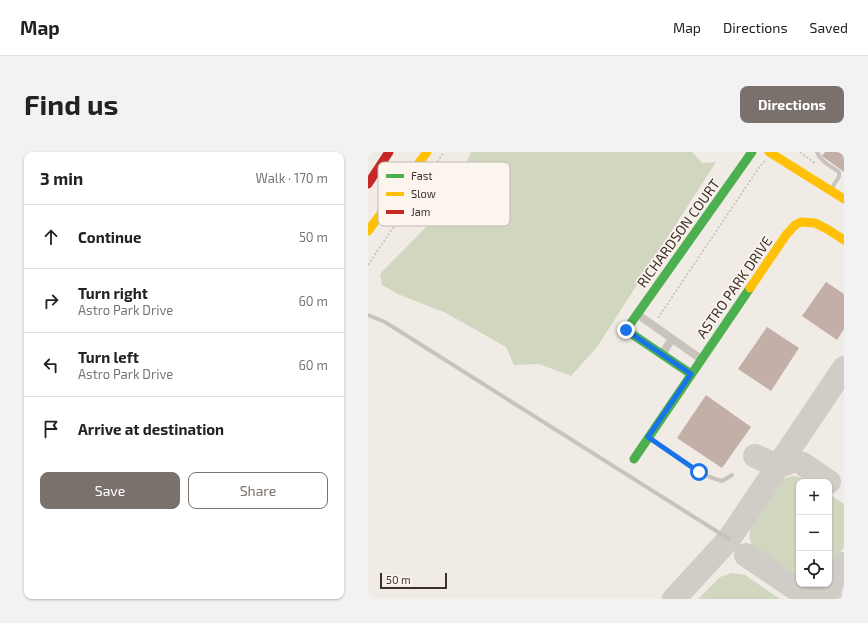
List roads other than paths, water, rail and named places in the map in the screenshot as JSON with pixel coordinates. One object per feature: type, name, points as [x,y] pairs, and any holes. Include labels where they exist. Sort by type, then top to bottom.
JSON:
[{"type":"street","points":[[383,162],[390,152]]},
{"type":"street","points":[[420,162],[427,152]]},
{"type":"street","name":"RICHARDSON COURT","points":[[662,354],[626,330],[752,152]]},
{"type":"street","points":[[770,153],[844,199]]},
{"type":"street","points":[[368,184],[378,169]]},
{"type":"street","points":[[368,231],[378,218]]},
{"type":"street","name":"ASTRO PARK DRIVE","points":[[634,459],[701,359],[794,226],[801,223],[814,222],[825,227],[844,240]]},
{"type":"street","name":"ASTRO PARK DRIVE","points":[[637,314],[701,359]]},
{"type":"street","points":[[672,339],[662,354],[691,374]]},
{"type":"lane","points":[[817,152],[824,162],[839,172],[839,177],[830,190]]},
{"type":"lane","points":[[368,315],[385,322],[729,539]]},
{"type":"lane","points":[[648,437],[709,478],[722,481],[732,475]]}]
